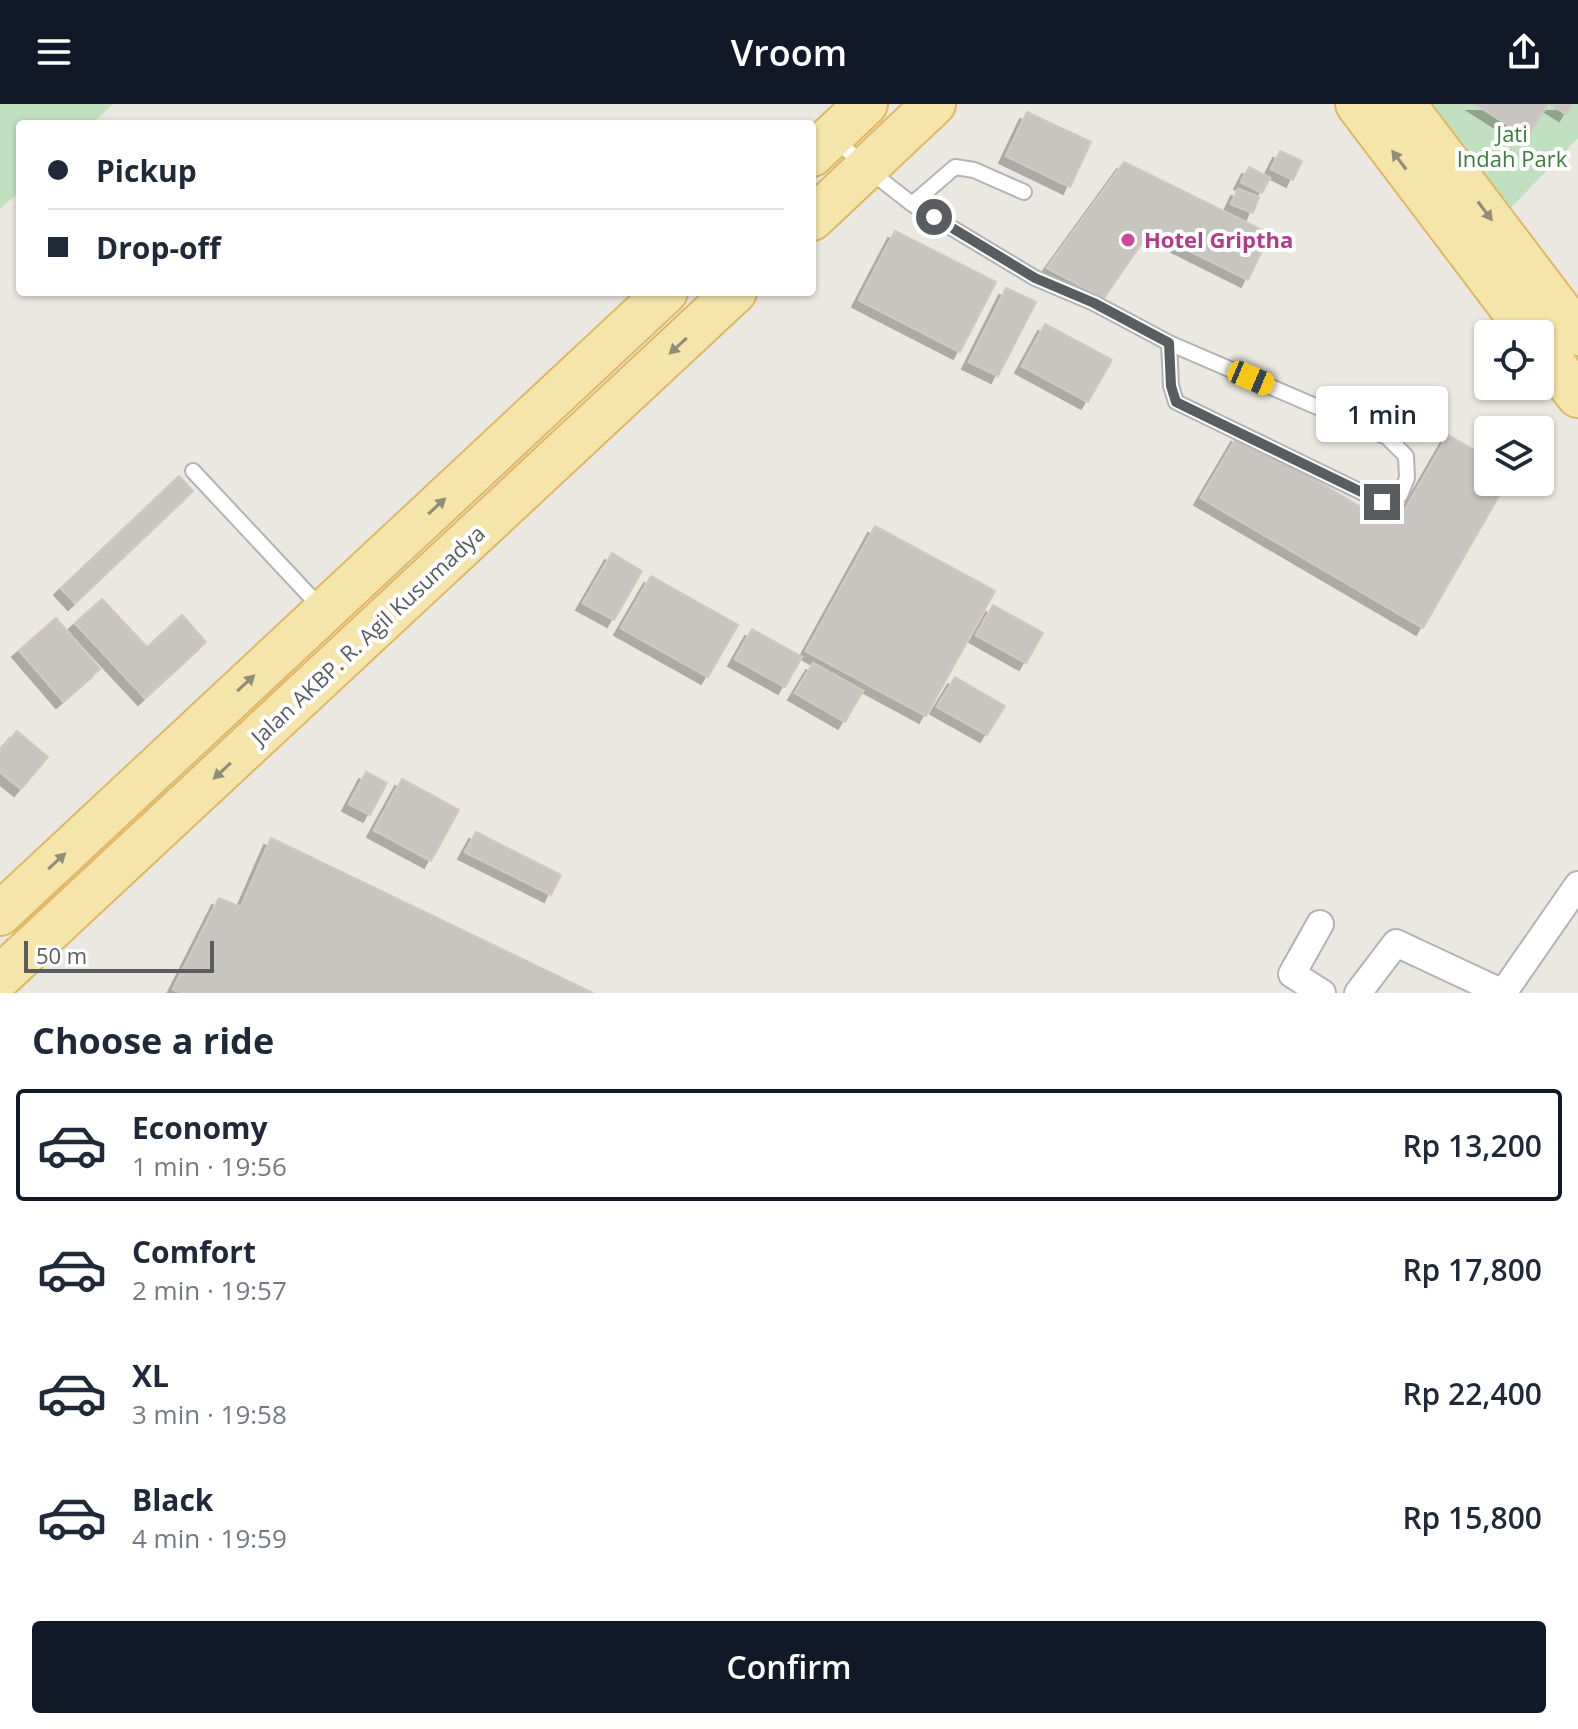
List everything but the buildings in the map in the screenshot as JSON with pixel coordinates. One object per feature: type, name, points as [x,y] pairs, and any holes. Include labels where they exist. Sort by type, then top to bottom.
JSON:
[{"type":"main road","points":[[822,145],[866,104]]},
{"type":"main road","points":[[816,215],[934,104]]},
{"type":"main road","points":[[1357,104],[1520,320]]},
{"type":"main road","points":[[1404,104],[1578,334]]},
{"type":"main road","points":[[0,914],[662,296]]},
{"type":"main road","name":"Jalan AKBP. R. Agil Kusumadya","points":[[0,977],[731,296]]},
{"type":"main road","points":[[1554,364],[1578,396]]},
{"type":"street","points":[[1358,993],[1396,943],[1503,993],[1578,885]]},
{"type":"street","points":[[1320,924],[1292,974],[1322,993]]},
{"type":"lane","points":[[822,145],[866,168],[912,204],[1035,278],[1094,303],[1169,343],[1387,437],[1406,456],[1407,478],[1400,495],[1382,502],[1176,402],[1171,386],[1169,343]]},
{"type":"lane","points":[[912,204],[955,167],[974,170],[1024,192]]},
{"type":"lane","points":[[193,471],[324,610]]},
{"type":"green space","points":[[0,104],[113,104],[96,120],[16,120],[16,195],[0,209]]},
{"type":"green space","name":"Jati Indah Park","points":[[1424,104],[1578,104],[1578,138],[1509,210]]},
{"type":"place","name":"Hotel Griptha","points":[[1128,240]]},
{"type":"route","points":[[934,217],[1035,278],[1094,303],[1169,343],[1171,386],[1176,402],[1382,502]]}]
